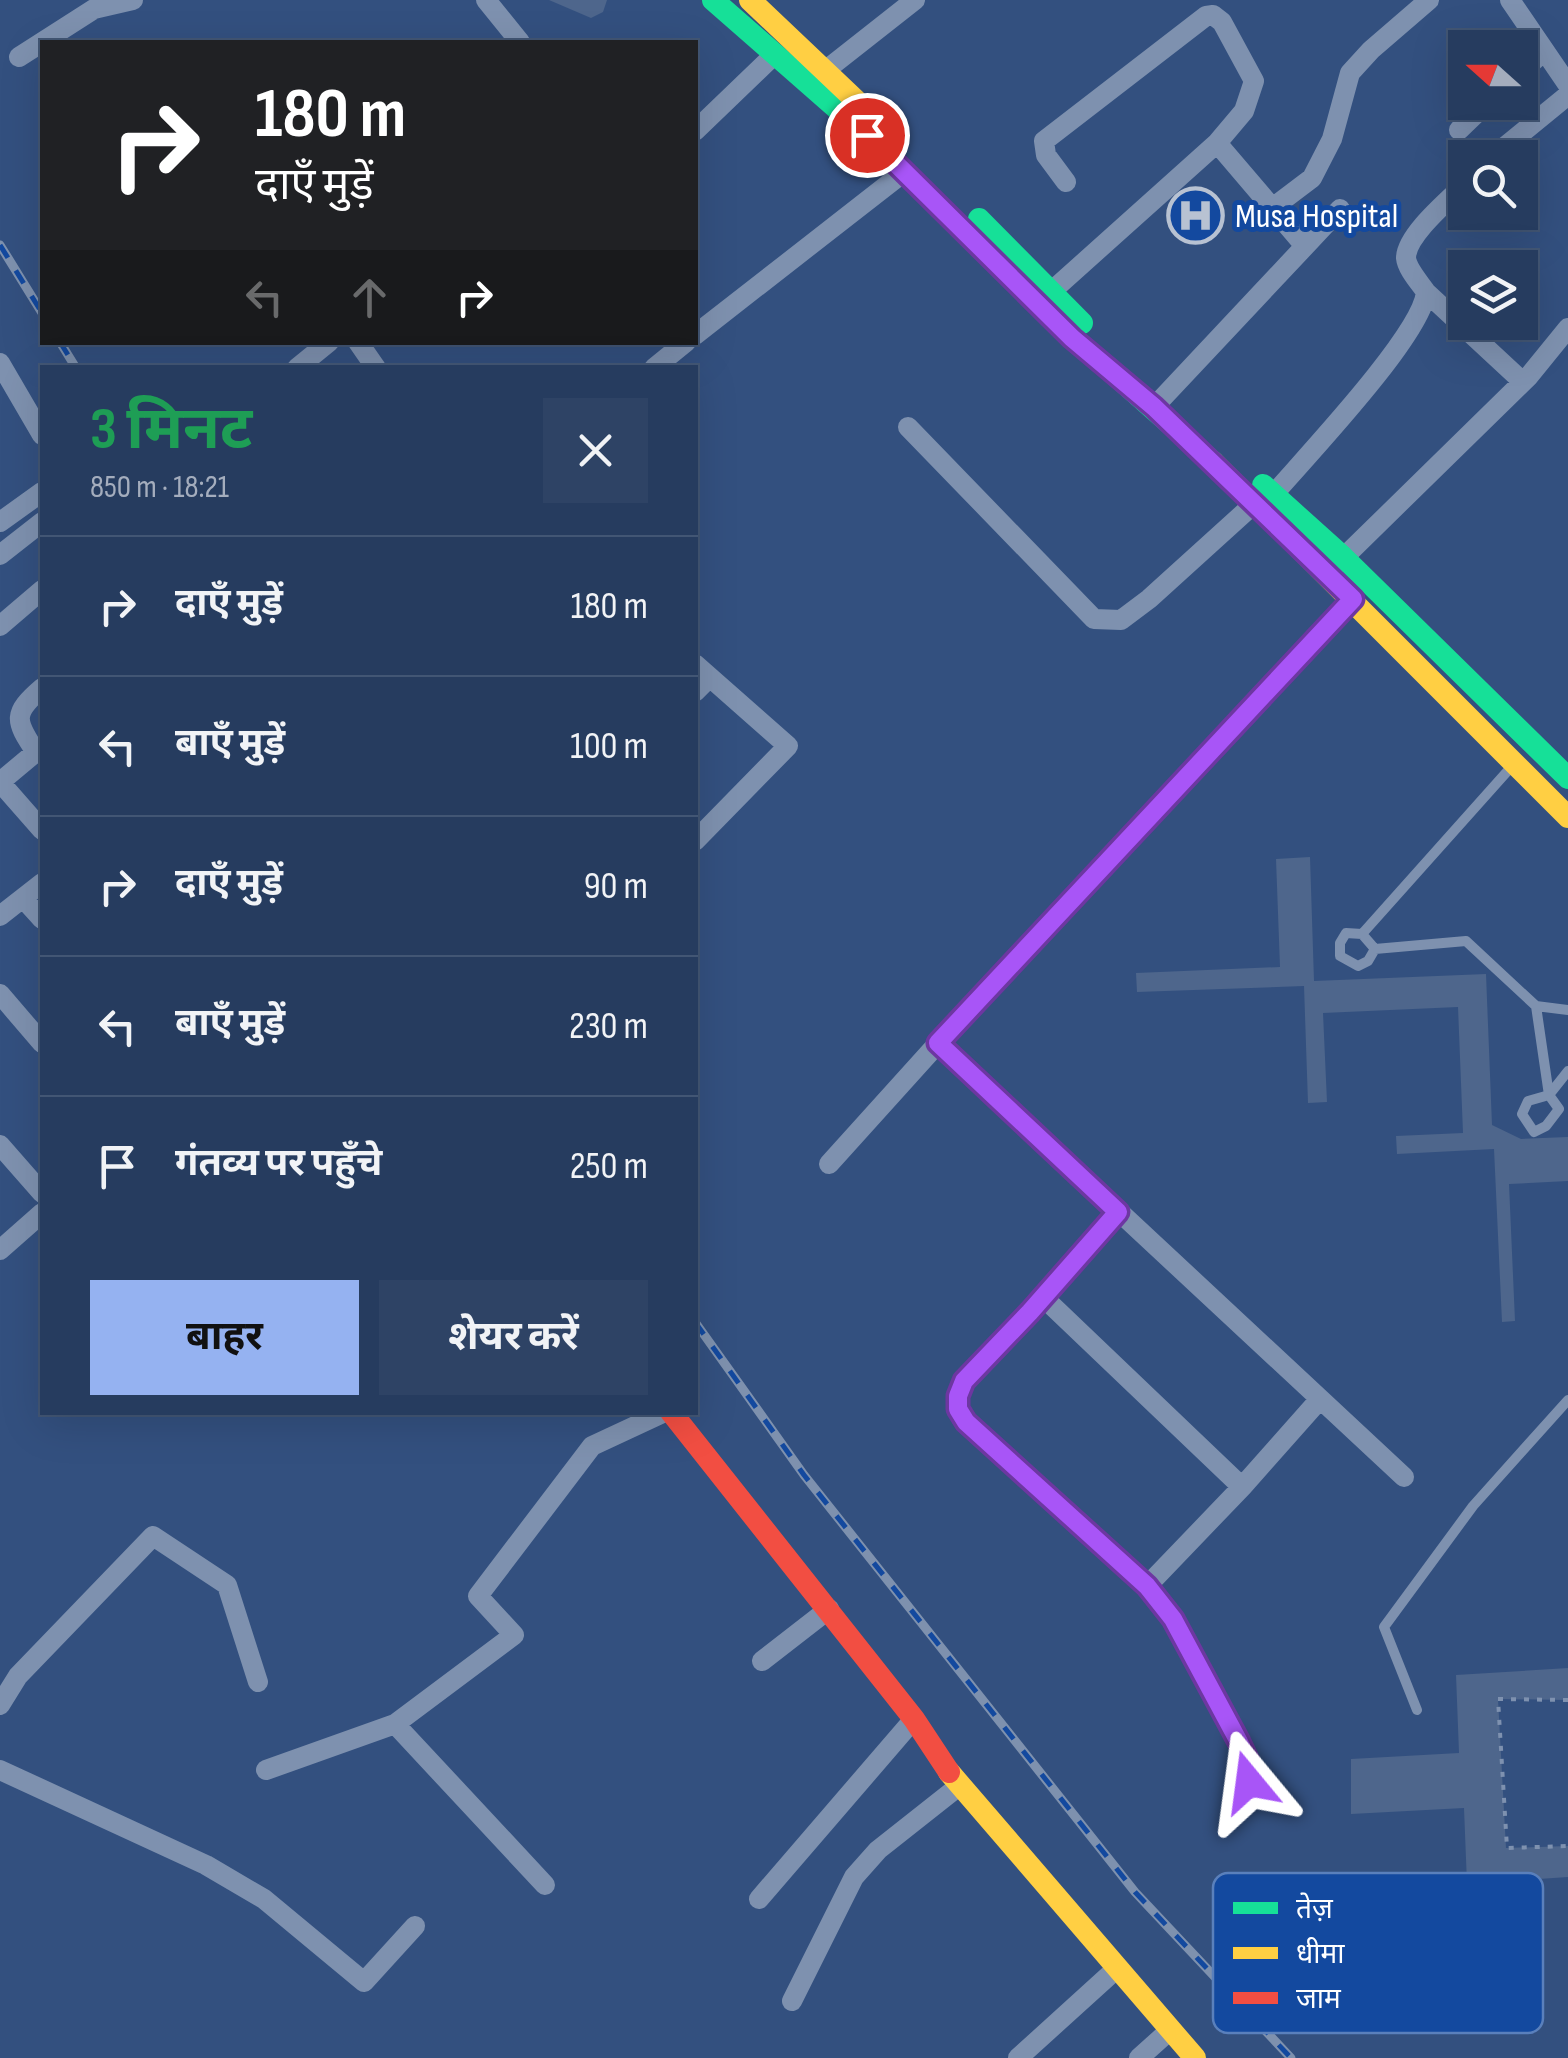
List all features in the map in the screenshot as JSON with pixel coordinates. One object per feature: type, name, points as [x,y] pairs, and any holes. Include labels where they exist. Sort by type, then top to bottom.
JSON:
[{"type":"main road","points":[[713,0],[775,54],[819,79],[1045,297],[1072,338],[1160,400],[1264,502],[1568,778]]},
{"type":"main road","points":[[750,0],[904,172],[1045,297]]},
{"type":"main road","points":[[1335,566],[1353,599],[1568,817]]},
{"type":"main road","points":[[670,1415],[829,1609],[914,1719],[959,1786],[1195,2058]]},
{"type":"street","points":[[56,39],[94,9],[133,0]]},
{"type":"street","points":[[486,0],[517,40]]},
{"type":"street","points":[[819,79],[915,0]]},
{"type":"street","points":[[1271,210],[1312,178],[1332,139],[1350,73],[1405,18],[1429,0]]},
{"type":"street","points":[[1510,0],[1555,57],[1568,85]]},
{"type":"street","points":[[1045,297],[1217,142],[1244,110],[1254,82],[1222,22],[1213,15],[1206,16],[1044,141],[1046,155],[1066,182]]},
{"type":"street","points":[[19,57],[40,47]]},
{"type":"street","points":[[698,127],[775,54]]},
{"type":"street","points":[[1513,140],[1568,95]]},
{"type":"street","points":[[1458,130],[1469,120]]},
{"type":"street","points":[[1217,142],[1304,245]]},
{"type":"street","points":[[698,329],[904,172]]},
{"type":"street","points":[[1448,201],[1421,228],[1406,258],[1426,292],[1524,382]]},
{"type":"street","points":[[1160,400],[1340,209]]},
{"type":"street","points":[[908,427],[1094,619],[1121,620],[1264,502],[1398,346],[1425,302],[1426,292]]},
{"type":"street","points":[[1335,566],[1524,382],[1568,328]]},
{"type":"street","points":[[301,365],[325,345]]},
{"type":"street","points":[[657,365],[680,345]]},
{"type":"street","points":[[0,364],[40,432]]},
{"type":"street","points":[[0,408],[20,396]]},
{"type":"street","points":[[0,522],[40,493]]},
{"type":"street","points":[[0,556],[40,524]]},
{"type":"street","points":[[0,626],[40,592]]},
{"type":"street","points":[[830,1164],[1353,599]]},
{"type":"street","points":[[698,838],[788,746],[700,678]]},
{"type":"street","points":[[40,690],[22,706],[18,716],[36,752],[0,782],[40,828]]},
{"type":"street","points":[[0,916],[40,885]]},
{"type":"street","points":[[23,898],[40,917]]},
{"type":"street","points":[[0,994],[40,1041]]},
{"type":"street","points":[[938,1043],[1404,1476]]},
{"type":"street","points":[[0,1145],[40,1192]]},
{"type":"street","points":[[1118,1212],[964,1381],[958,1409],[966,1422],[1147,1586],[1173,1619],[1248,1761],[1249,1782]]},
{"type":"street","points":[[0,1250],[40,1216]]},
{"type":"street","points":[[1043,1297],[1242,1487]]},
{"type":"street","points":[[1147,1586],[1320,1399]]},
{"type":"street","points":[[266,1770],[395,1724],[514,1635],[478,1596],[592,1446],[661,1415]]},
{"type":"street","points":[[0,1704],[18,1676],[153,1536],[227,1584],[258,1682]]},
{"type":"street","points":[[762,1660],[829,1609]]},
{"type":"street","points":[[759,1900],[914,1719]]},
{"type":"street","points":[[395,1724],[545,1885]]},
{"type":"street","points":[[0,1770],[206,1865],[264,1899],[364,1982],[416,1926]]},
{"type":"street","points":[[792,2001],[854,1877],[878,1850],[959,1786]]},
{"type":"street","points":[[1018,2058],[1115,1970]]},
{"type":"street","points":[[1139,2058],[1169,2031]]},
{"type":"lane","points":[[1362,934],[1514,764]]},
{"type":"lane","points":[[1346,933],[1362,934],[1375,948],[1368,961],[1358,966],[1340,956],[1340,943],[1346,933]]},
{"type":"lane","points":[[1375,948],[1466,941],[1536,1006],[1568,1010]]},
{"type":"lane","points":[[1536,1006],[1548,1094],[1568,1072]]},
{"type":"lane","points":[[1417,1710],[1384,1627],[1472,1506],[1568,1400]]},
{"type":"path","points":[[1568,1700],[1498,1699],[1506,1848],[1568,1846]]},
{"type":"building","points":[[549,0],[607,0],[603,12],[591,18]]},
{"type":"building","points":[[1188,197],[1218,222],[1207,236],[1177,210]]},
{"type":"building","points":[[1310,857],[1314,981],[1486,974],[1492,1125],[1521,1139],[1568,1137],[1568,1181],[1509,1184],[1515,1321],[1502,1322],[1494,1149],[1397,1154],[1396,1136],[1463,1133],[1458,1007],[1323,1013],[1327,1102],[1308,1103],[1304,986],[1137,992],[1136,973],[1280,967],[1276,859]]},
{"type":"building","points":[[1568,1668],[1568,1700],[1498,1699],[1506,1848],[1568,1846],[1568,1877],[1543,1879],[1543,1873],[1467,1873],[1464,1808],[1351,1814],[1351,1759],[1459,1753],[1456,1675]]},
{"type":"railway","points":[[0,245],[40,310]]},
{"type":"railway","points":[[62,345],[74,365]]},
{"type":"railway","points":[[698,1326],[804,1475],[1135,1892],[1213,1975]]},
{"type":"railway","points":[[1268,2033],[1291,2058]]},
{"type":"traffic: fast","points":[[713,0],[867,135],[1072,337],[1213,462]]},
{"type":"traffic: fast","points":[[979,219],[1082,323]]},
{"type":"traffic: fast","points":[[1263,485],[1343,557],[1568,778]]},
{"type":"traffic: slow","points":[[750,0],[887,130]]},
{"type":"traffic: slow","points":[[1213,462],[1568,817]]},
{"type":"traffic: slow","points":[[949,1772],[1195,2058]]},
{"type":"traffic: jam","points":[[673,1415],[914,1719],[949,1772]]},
{"type":"place","name":"Musa Hospital","points":[[1196,215]]},
{"type":"route","points":[[867,135],[1072,338],[1154,407],[1353,599],[938,1043],[1118,1212],[964,1381],[958,1409],[966,1422],[1147,1586],[1173,1619],[1248,1761],[1249,1782]]}]
